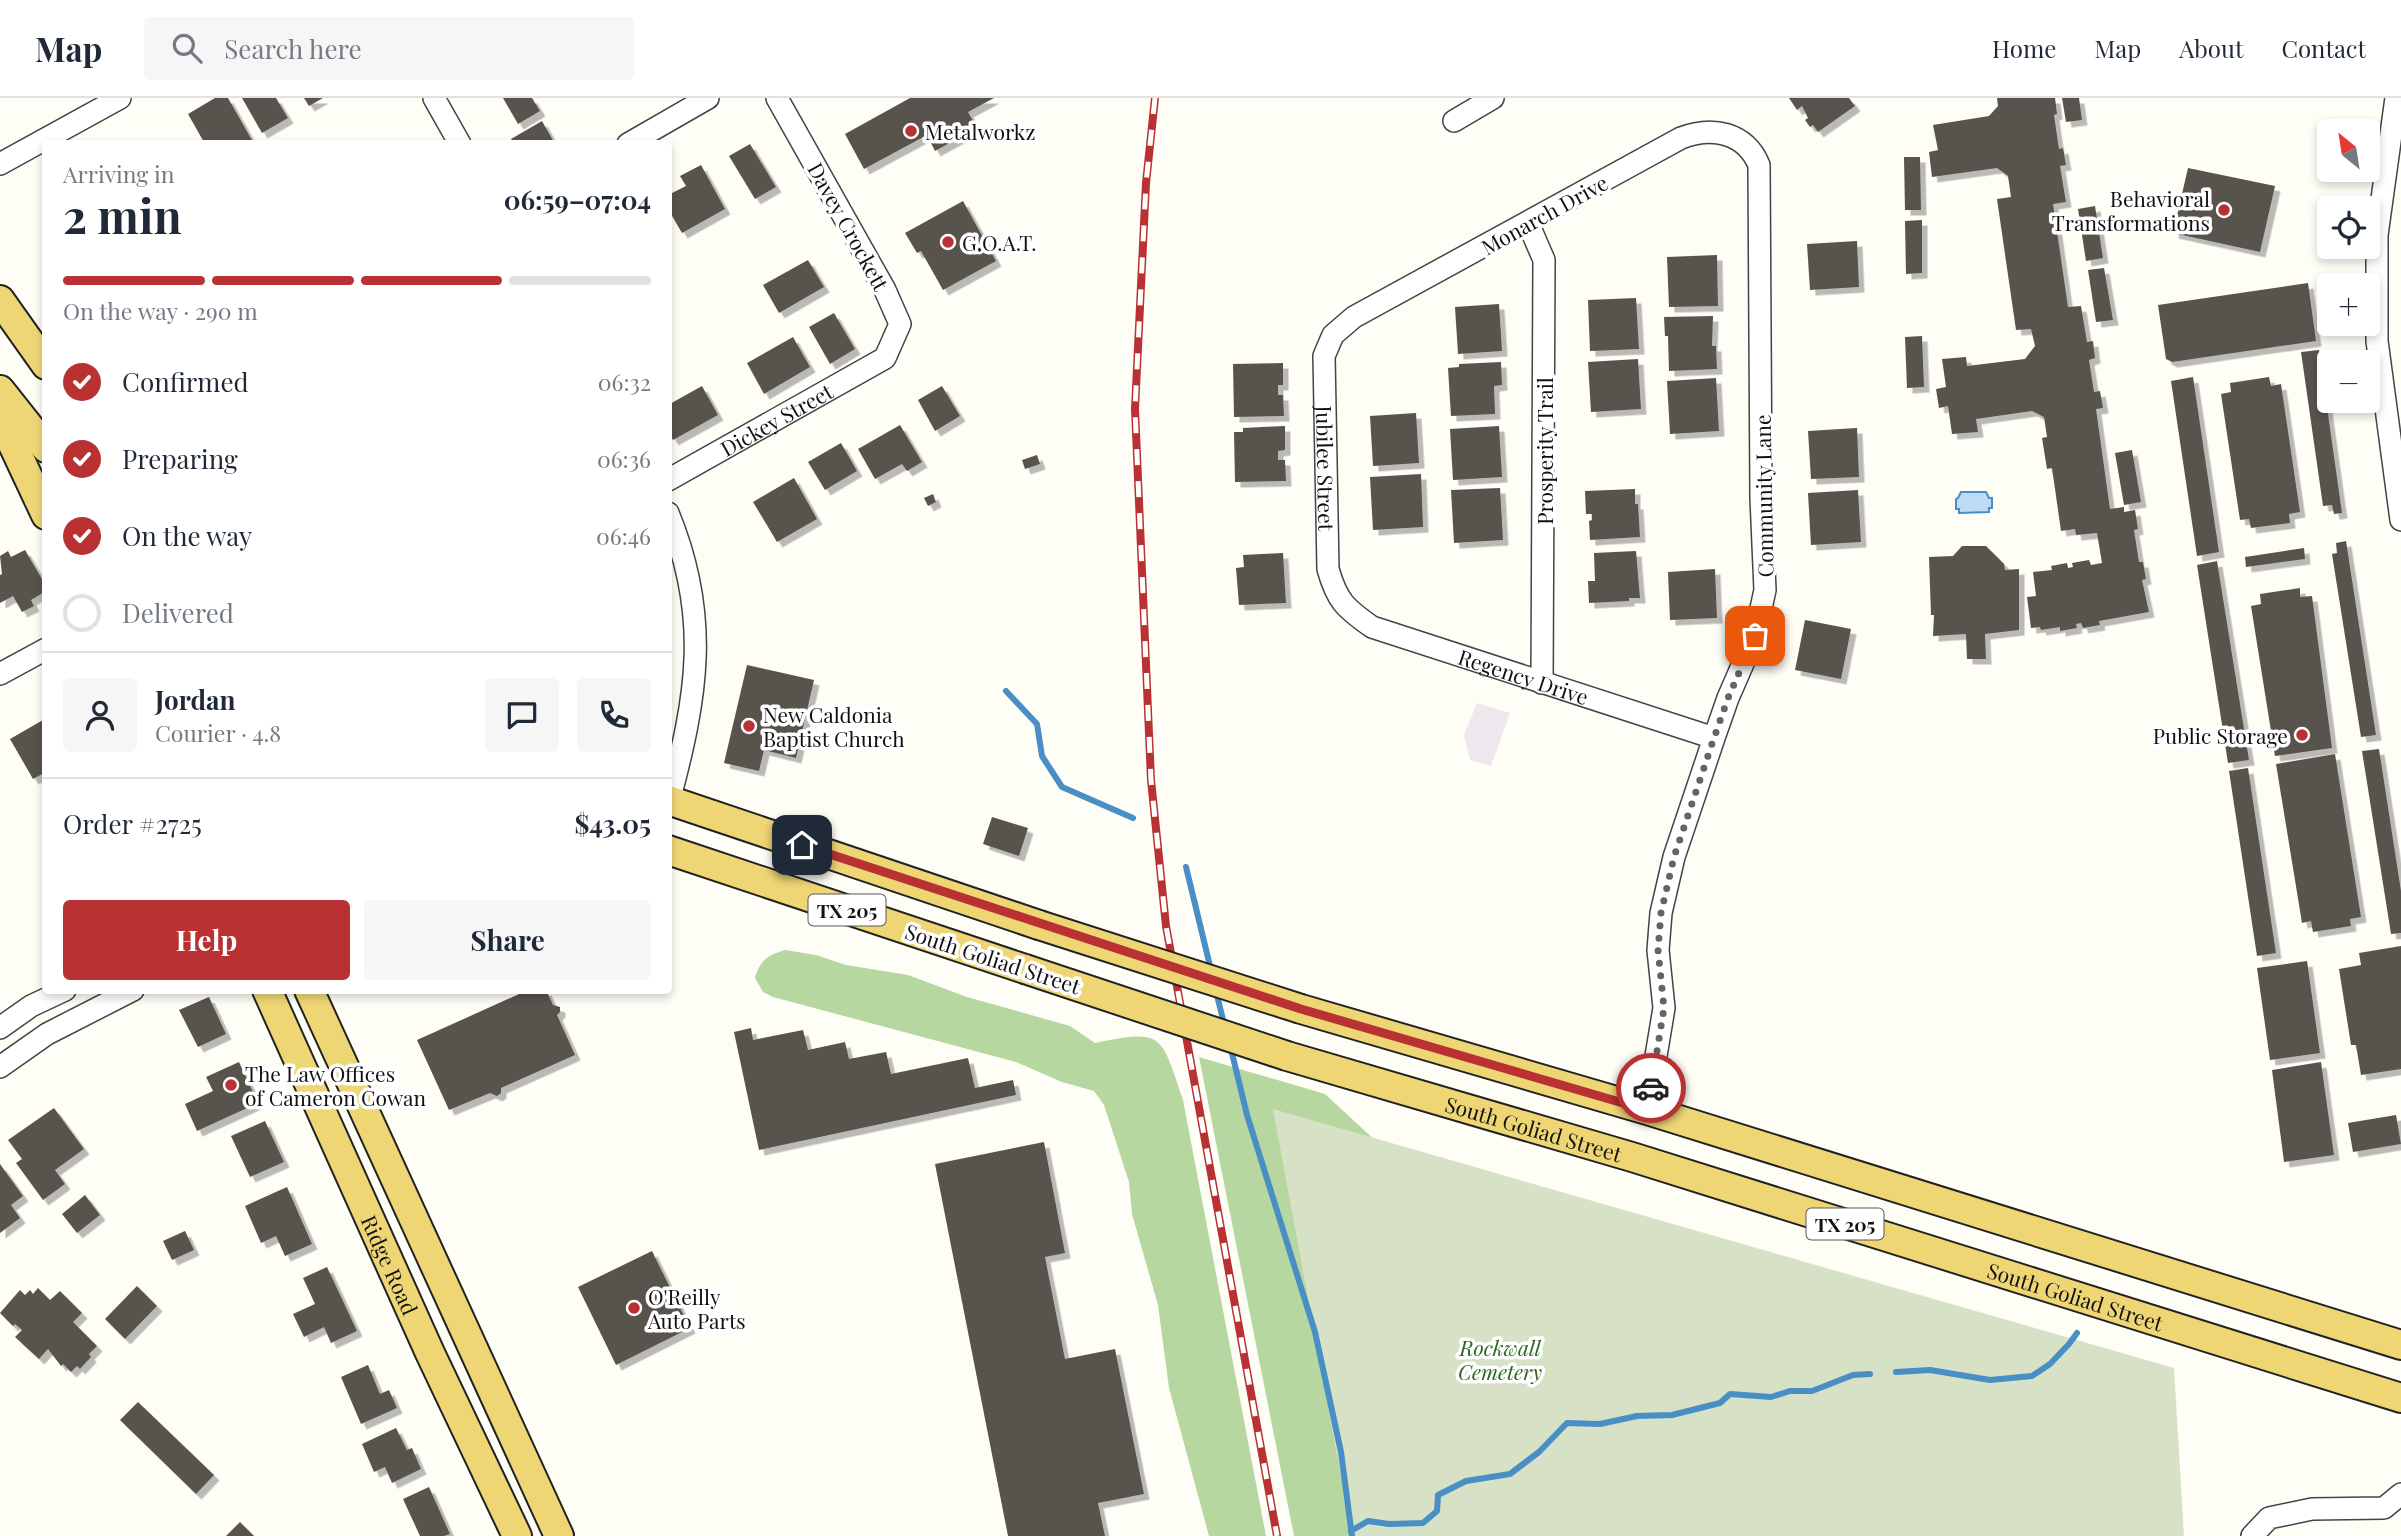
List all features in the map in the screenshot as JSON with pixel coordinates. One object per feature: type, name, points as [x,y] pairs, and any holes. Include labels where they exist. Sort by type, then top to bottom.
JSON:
[{"type":"main road","points":[[0,300],[42,359]]},
{"type":"main road","points":[[0,390],[42,443]]},
{"type":"main road","points":[[0,417],[42,506]]},
{"type":"main road","name":"TX 205","points":[[672,801],[1039,925],[1301,1009],[1647,1110],[2401,1345]]},
{"type":"main road","name":"South Goliad Street","points":[[672,851],[1287,1056],[1632,1157],[2401,1398]]},
{"type":"main road","name":"Ridge Road","points":[[269,994],[430,1353],[517,1536]]},
{"type":"main road","name":"Ridge Road","points":[[311,994],[559,1536]]},
{"type":"street","points":[[44,140],[120,98]]},
{"type":"street","points":[[434,98],[458,140]]},
{"type":"street","points":[[635,140],[708,98]]},
{"type":"street","name":"Davey Crockett","points":[[777,98],[885,290],[900,324],[885,358]]},
{"type":"street","points":[[1454,121],[1493,98]]},
{"type":"street","points":[[2396,98],[2376,235],[2377,327],[2401,520]]},
{"type":"street","name":"Monarch Drive","points":[[1333,335],[1354,317],[1681,138],[1697,132],[1729,134],[1745,143],[1756,159]]},
{"type":"street","points":[[0,164],[42,141]]},
{"type":"street","name":"Community Lane","points":[[1647,1110],[1664,1008],[1658,950],[1661,913],[1674,857],[1728,698],[1755,636],[1765,590],[1761,498],[1759,165],[1756,159]]},
{"type":"street","name":"Prosperity Trail","points":[[1528,223],[1544,260],[1542,682]]},
{"type":"street","name":"Jubilee Street","points":[[1333,335],[1324,356],[1328,569],[1333,589],[1340,600]]},
{"type":"street","name":"Dickey Street","points":[[672,478],[885,358]]},
{"type":"street","points":[[672,524],[687,567],[695,613],[696,644],[690,719],[672,788]]},
{"type":"street","name":"Regency Drive","points":[[1340,600],[1347,610],[1372,627],[1714,738]]},
{"type":"street","points":[[0,674],[42,651]]},
{"type":"street","points":[[0,1027],[31,1006],[56,994]]},
{"type":"street","points":[[0,1067],[41,1038],[125,994]]},
{"type":"street","points":[[2252,1536],[2269,1518],[2312,1509],[2384,1508],[2401,1494]]},
{"type":"shaded area","points":[[1477,703],[1510,713],[1491,766],[1470,760],[1464,735]]},
{"type":"green space","points":[[785,950],[816,955],[846,965],[908,975],[967,997],[1070,1026],[1095,1043],[1135,1037],[1148,1038],[1157,1042],[1164,1050],[1183,1100],[1266,1536],[1209,1536],[1169,1388],[1158,1305],[1132,1214],[1129,1182],[1104,1105],[1094,1091],[1062,1082],[1016,1062],[773,997],[763,992],[755,978],[765,959]]},
{"type":"green space","points":[[1199,1057],[1325,1094],[1404,1167],[1560,1536],[1294,1536]]},
{"type":"green space","name":"Rockwall Cemetery","points":[[1273,1109],[2174,1368],[2184,1536],[1352,1536]]},
{"type":"water","points":[[1961,492],[1986,492],[1989,498],[1992,498],[1992,508],[1989,508],[1989,512],[1959,513],[1956,499]]},
{"type":"building","points":[[215,98],[228,98],[252,140],[203,140],[188,114]]},
{"type":"building","points":[[242,98],[276,98],[288,118],[262,133]]},
{"type":"building","points":[[304,98],[323,98],[309,106]]},
{"type":"building","points":[[503,98],[532,98],[540,111],[518,124]]},
{"type":"building","name":"Metalworkz","points":[[910,98],[994,98],[968,112],[977,128],[935,151],[927,135],[864,169],[845,134]]},
{"type":"building","points":[[1789,98],[1849,98],[1855,106],[1818,132],[1805,120],[1808,118],[1802,106],[1797,110]]},
{"type":"building","points":[[1997,98],[2055,98],[2057,114],[2054,115],[2059,149],[2063,148],[2066,165],[2060,166],[2066,202],[2053,204],[2068,307],[2081,306],[2087,342],[2093,341],[2095,358],[2089,360],[2094,392],[2100,391],[2103,408],[2096,409],[2110,509],[2124,507],[2124,512],[2135,510],[2138,529],[2134,530],[2139,562],[2143,562],[2146,579],[2142,580],[2149,612],[2099,621],[2100,625],[2083,628],[2081,623],[2076,624],[2077,628],[2060,631],[2060,627],[2041,630],[2040,627],[2031,628],[2027,597],[2036,596],[2033,572],[2052,570],[2051,566],[2067,563],[2068,568],[2073,567],[2072,563],[2089,560],[2091,565],[2102,563],[2097,533],[2076,535],[2075,529],[2061,531],[2052,468],[2047,469],[2042,438],[2047,437],[2044,417],[2032,411],[1976,419],[1978,432],[1952,434],[1948,406],[1939,408],[1936,389],[1946,387],[1942,359],[1966,357],[1967,366],[2025,359],[2035,346],[2031,329],[2016,330],[1997,199],[2011,197],[2008,176],[1997,168],[1932,177],[1929,152],[1938,150],[1933,125],[1989,116],[1998,106]]},
{"type":"building","points":[[2062,98],[2079,98],[2082,120],[2066,122]]},
{"type":"building","points":[[542,121],[553,140],[512,140]]},
{"type":"building","points":[[750,144],[776,187],[755,199],[729,156]]},
{"type":"building","points":[[1904,157],[1920,157],[1921,210],[1905,210]]},
{"type":"building","points":[[701,165],[725,209],[682,233],[672,216],[672,193],[686,186],[680,176]]},
{"type":"building","name":"Behavioral Transformations","points":[[2188,168],[2275,186],[2260,252],[2173,233]]},
{"type":"building","name":"G.O.A.T.","points":[[963,201],[996,261],[943,290],[921,251],[917,253],[905,233]]},
{"type":"building","points":[[2095,206],[2103,258],[2086,261],[2078,209]]},
{"type":"building","points":[[1922,220],[1922,273],[1906,274],[1905,221]]},
{"type":"building","points":[[1857,241],[1859,287],[1810,290],[1807,244]]},
{"type":"building","points":[[1717,255],[1718,306],[1669,307],[1667,257]]},
{"type":"building","points":[[808,260],[824,287],[779,313],[763,285]]},
{"type":"building","points":[[2104,268],[2113,320],[2096,322],[2088,270]]},
{"type":"building","points":[[2308,283],[2316,341],[2172,362],[2166,359],[2158,305]]},
{"type":"building","points":[[1636,298],[1639,349],[1590,351],[1588,300]]},
{"type":"building","points":[[1499,304],[1502,351],[1458,354],[1455,307]]},
{"type":"building","points":[[834,313],[855,349],[830,364],[809,327]]},
{"type":"building","points":[[1713,316],[1712,346],[1716,346],[1717,369],[1669,371],[1668,336],[1665,336],[1664,317]]},
{"type":"building","points":[[1922,336],[1924,387],[1907,388],[1905,337]]},
{"type":"building","points":[[793,337],[810,367],[764,394],[747,363]]},
{"type":"building","points":[[2317,350],[2317,413],[2328,413],[2342,513],[2334,514],[2332,505],[2323,506],[2301,352]]},
{"type":"building","points":[[1638,359],[1641,409],[1591,412],[1588,362]]},
{"type":"building","points":[[1501,362],[1502,385],[1494,386],[1495,414],[1451,416],[1448,368],[1459,367],[1459,364]]},
{"type":"building","points":[[1283,363],[1283,385],[1278,385],[1278,395],[1283,395],[1284,416],[1234,417],[1233,364]]},
{"type":"building","points":[[2193,377],[2219,552],[2197,556],[2171,381]]},
{"type":"building","points":[[2269,377],[2271,386],[2281,384],[2300,512],[2289,514],[2290,523],[2251,528],[2249,519],[2240,520],[2221,394],[2231,392],[2230,383]]},
{"type":"building","points":[[1716,378],[1719,431],[1670,434],[1667,381]]},
{"type":"building","points":[[702,386],[718,415],[673,440],[672,403]]},
{"type":"building","points":[[942,386],[960,416],[935,431],[918,400]]},
{"type":"building","points":[[1416,413],[1419,463],[1373,466],[1370,416]]},
{"type":"building","points":[[900,425],[922,462],[907,471],[902,464],[875,479],[858,449]]},
{"type":"building","points":[[1285,426],[1285,450],[1278,451],[1278,460],[1285,460],[1286,481],[1235,482],[1234,432],[1243,432],[1243,428]]},
{"type":"building","points":[[1499,426],[1502,477],[1453,480],[1450,429]]},
{"type":"building","points":[[1857,428],[1859,477],[1811,479],[1808,431]]},
{"type":"building","points":[[841,443],[857,471],[825,490],[808,462]]},
{"type":"building","points":[[2132,450],[2141,502],[2124,505],[2115,453]]},
{"type":"building","points":[[1037,455],[1040,464],[1025,469],[1022,460]]},
{"type":"building","points":[[1421,474],[1423,527],[1373,530],[1370,477]]},
{"type":"building","points":[[794,478],[817,519],[777,542],[753,502]]},
{"type":"building","points":[[1500,488],[1503,540],[1454,543],[1451,490]]},
{"type":"building","points":[[1635,489],[1640,537],[1590,540],[1589,521],[1592,520],[1592,514],[1586,514],[1585,491]]},
{"type":"building","points":[[1858,490],[1861,542],[1811,545],[1808,493]]},
{"type":"building","points":[[933,494],[936,502],[928,506],[924,498]]},
{"type":"building","points":[[2346,541],[2376,735],[2361,737],[2332,554],[2337,553],[2336,543]]},
{"type":"building","points":[[1962,546],[1986,546],[2004,564],[2005,570],[2019,569],[2019,630],[1985,634],[1986,659],[1967,659],[1966,634],[1933,636],[1929,557],[1953,556]]},
{"type":"building","points":[[2304,548],[2305,559],[2246,567],[2245,557]]},
{"type":"building","points":[[25,550],[42,579],[42,593],[31,600],[34,606],[22,612],[13,596],[0,603],[0,556],[8,551],[11,557]]},
{"type":"building","points":[[1636,551],[1640,598],[1589,603],[1588,581],[1595,581],[1594,553]]},
{"type":"building","points":[[1283,553],[1286,603],[1239,605],[1236,568],[1244,567],[1243,555]]},
{"type":"building","points":[[2217,561],[2249,760],[2228,763],[2197,565]]},
{"type":"building","points":[[1715,569],[1717,618],[1670,620],[1668,572]]},
{"type":"building","points":[[2300,588],[2300,597],[2312,596],[2332,748],[2275,756],[2251,606],[2261,604],[2260,594]]},
{"type":"building","points":[[1805,620],[1851,629],[1841,679],[1795,670]]},
{"type":"building","points":[[747,665],[814,680],[796,758],[764,750],[759,771],[724,763]]},
{"type":"building","points":[[42,721],[42,774],[33,779],[10,739]]},
{"type":"building","points":[[2379,749],[2401,891],[2401,933],[2391,934],[2362,751]]},
{"type":"building","points":[[2335,754],[2361,917],[2350,919],[2351,926],[2313,932],[2311,921],[2302,923],[2276,764]]},
{"type":"building","points":[[2248,768],[2276,953],[2257,956],[2229,771]]},
{"type":"building","points":[[992,817],[1028,828],[1019,856],[983,844]]},
{"type":"building","points":[[2401,946],[2401,1069],[2361,1075],[2356,1045],[2351,1045],[2339,969],[2361,965],[2359,953]]},
{"type":"building","points":[[2307,961],[2320,1053],[2270,1060],[2257,968]]},
{"type":"building","points":[[519,994],[548,994],[553,1005],[560,1007],[557,1015],[575,1055],[501,1088],[501,1093],[497,1096],[490,1093],[449,1110],[417,1040]]},
{"type":"building","points":[[209,997],[226,1034],[198,1047],[179,1010]]},
{"type":"building","points":[[751,1028],[753,1040],[803,1030],[808,1050],[845,1042],[849,1059],[886,1052],[891,1074],[968,1058],[975,1088],[1013,1080],[1016,1095],[759,1150],[734,1032]]},
{"type":"building","points":[[239,1062],[258,1103],[197,1131],[185,1104],[213,1091],[206,1077]]},
{"type":"building","points":[[2321,1062],[2334,1155],[2284,1162],[2272,1070]]},
{"type":"building","points":[[54,1108],[84,1149],[55,1170],[65,1184],[43,1200],[16,1163],[22,1159],[8,1140]]},
{"type":"building","points":[[2396,1115],[2401,1144],[2353,1152],[2348,1123]]},
{"type":"building","points":[[265,1121],[284,1162],[250,1177],[231,1136]]},
{"type":"building","points":[[1044,1142],[1065,1253],[1045,1257],[1065,1359],[1115,1349],[1144,1494],[1098,1503],[1105,1536],[1008,1536],[935,1164]]},
{"type":"building","points":[[0,1164],[23,1196],[11,1205],[20,1218],[0,1233]]},
{"type":"building","points":[[287,1187],[312,1244],[285,1256],[276,1236],[261,1243],[245,1206]]},
{"type":"building","points":[[85,1195],[100,1215],[77,1233],[62,1214]]},
{"type":"building","points":[[185,1231],[194,1250],[172,1260],[163,1241]]},
{"type":"building","name":"O'Reilly Auto Parts","points":[[652,1251],[690,1328],[616,1365],[578,1287]]},
{"type":"building","points":[[327,1267],[357,1331],[331,1343],[324,1327],[304,1337],[293,1314],[315,1304],[303,1278]]},
{"type":"building","points":[[137,1286],[157,1306],[125,1339],[105,1319]]},
{"type":"building","points":[[38,1288],[50,1300],[60,1291],[82,1313],[73,1322],[97,1346],[80,1369],[77,1366],[71,1372],[63,1364],[61,1366],[48,1349],[39,1359],[15,1337],[22,1330],[15,1324],[13,1326],[0,1313],[20,1290],[25,1295],[30,1290],[33,1294]]},
{"type":"building","points":[[368,1365],[380,1394],[389,1390],[397,1408],[361,1424],[341,1377]]},
{"type":"building","points":[[138,1402],[214,1475],[196,1494],[120,1420]]},
{"type":"building","points":[[396,1428],[407,1450],[412,1448],[421,1469],[392,1483],[385,1467],[374,1472],[362,1444]]},
{"type":"building","points":[[429,1487],[450,1534],[420,1536],[403,1499]]},
{"type":"building","points":[[240,1522],[254,1536],[226,1536]]},
{"type":"waterway","points":[[1006,691],[1037,724],[1042,756],[1062,787],[1133,818]]},
{"type":"waterway","points":[[1186,867],[1211,970]]},
{"type":"waterway","points":[[1216,991],[1225,1028]]},
{"type":"waterway","points":[[1230,1045],[1247,1115],[1315,1332],[1341,1452],[1352,1536]]},
{"type":"waterway","points":[[1896,1372],[1930,1370],[1990,1380],[2032,1376],[2050,1364],[2077,1333]]},
{"type":"waterway","points":[[1351,1531],[1368,1521],[1389,1524],[1423,1523],[1437,1511],[1438,1495],[1466,1481],[1510,1474],[1539,1452],[1567,1423],[1600,1424],[1637,1416],[1672,1415],[1720,1403],[1730,1394],[1771,1397],[1790,1391],[1812,1391],[1853,1375],[1870,1374]]},
{"type":"railway","points":[[1155,98],[1146,183],[1135,409],[1151,780],[1166,926],[1277,1536]]},
{"type":"way so far","points":[[1651,1088],[1664,1008],[1658,950],[1661,913],[1674,857],[1714,738],[1755,636]]},
{"type":"place","name":"Metalworkz","points":[[911,131]]},
{"type":"place","name":"Behavioral Transformations","points":[[2224,210]]},
{"type":"place","name":"G.O.A.T.","points":[[948,242]]},
{"type":"place","name":"New Caldonia Baptist Church","points":[[749,726]]},
{"type":"place","name":"Public Storage","points":[[2302,735]]},
{"type":"place","name":"The Law Offices of Cameron Cowan","points":[[231,1085]]},
{"type":"place","name":"O'Reilly Auto Parts","points":[[634,1308]]},
{"type":"route","points":[[802,845],[1301,1009],[1647,1110],[1651,1088]]}]
